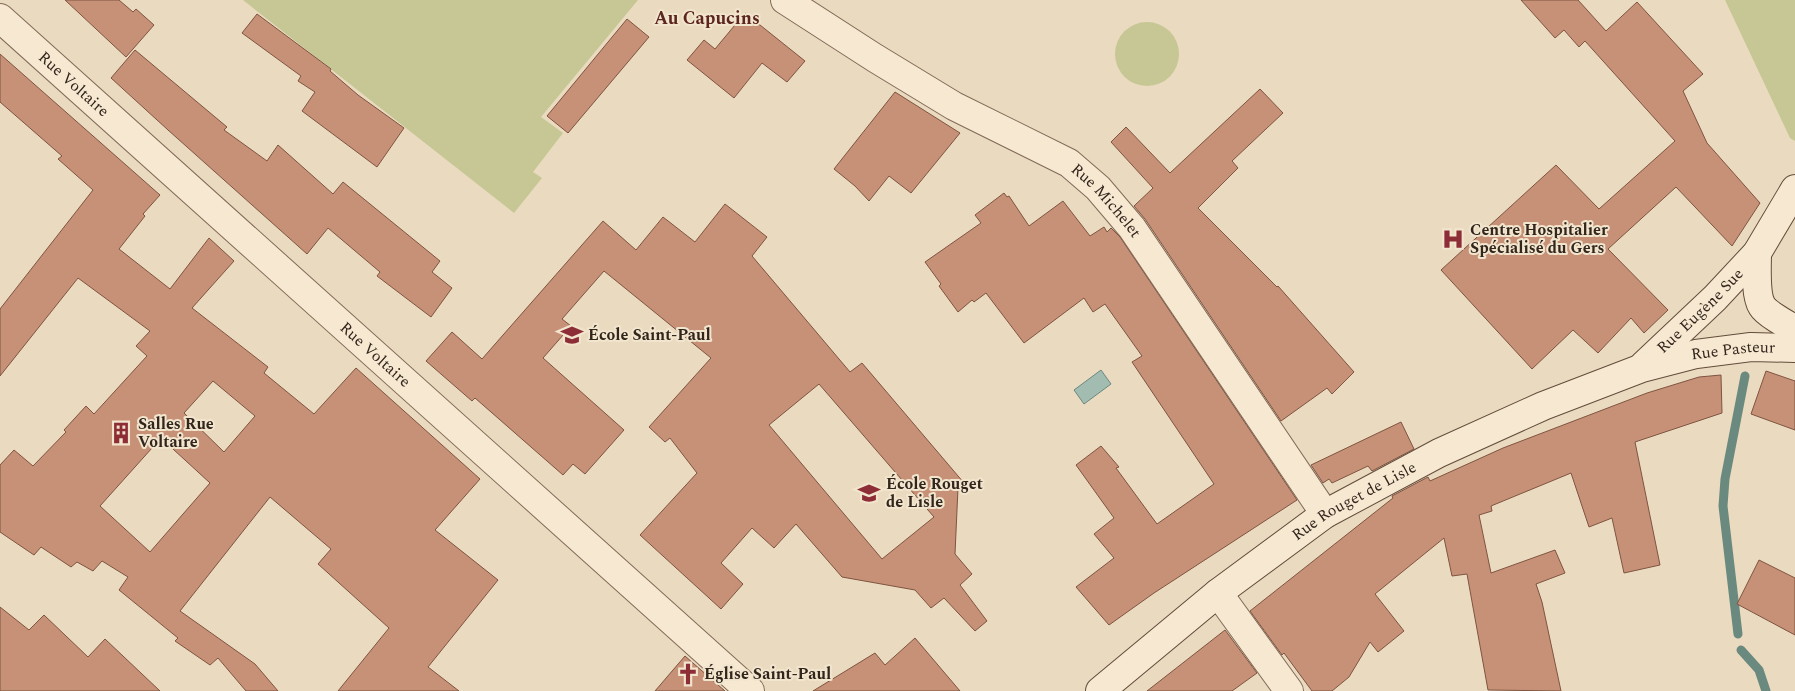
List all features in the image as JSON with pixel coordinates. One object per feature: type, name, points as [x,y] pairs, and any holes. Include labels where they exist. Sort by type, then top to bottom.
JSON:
[{"type":"street","name":"Rue Michelet","points":[[785,0],[954,106],[1068,163],[1098,188],[1132,228],[1325,514]]},
{"type":"street","name":"Rue Voltaire","points":[[0,18],[750,691]]},
{"type":"street","name":"Rue Eugène Sue","points":[[1642,368],[1715,298],[1757,253],[1795,189]]},
{"type":"street","name":"Rue Eugène Sue","points":[[1757,253],[1757,281],[1762,306],[1782,322],[1795,329]]},
{"type":"street","name":"Rue Pasteur","points":[[1642,368],[1696,354],[1751,347],[1795,348]]},
{"type":"street","name":"Rue Rouget de Lisle","points":[[1100,691],[1218,593],[1325,514],[1374,486],[1448,449],[1543,406],[1642,368]]},
{"type":"street","points":[[1218,593],[1289,691]]},
{"type":"green space","points":[[243,0],[638,0],[541,117],[563,133],[533,172],[542,178],[514,213]]},
{"type":"green space","points":[[1725,0],[1795,0],[1795,141],[1790,138]]},
{"type":"green space","points":[[1141,22],[1153,22],[1170,31],[1177,42],[1179,54],[1177,66],[1170,77],[1153,86],[1141,86],[1129,81],[1120,72],[1115,60],[1115,48],[1120,36],[1129,27]]},
{"type":"shaded area","points":[[1101,370],[1111,384],[1084,404],[1074,390]]},
{"type":"building","points":[[65,0],[119,0],[133,12],[136,9],[154,25],[126,57]]},
{"type":"building","points":[[1521,0],[1578,0],[1606,31],[1637,2],[1703,74],[1683,91],[1707,143],[1760,203],[1732,246],[1676,187],[1608,249],[1668,310],[1644,333],[1631,318],[1598,353],[1573,330],[1532,369],[1441,270],[1556,165],[1599,209],[1675,141],[1585,41],[1579,47],[1564,30],[1555,38]]},
{"type":"building","points":[[745,13],[805,61],[787,82],[762,63],[734,98],[687,60],[704,40],[715,49]]},
{"type":"building","points":[[257,14],[331,69],[330,71],[358,95],[404,128],[377,167],[302,111],[315,92],[298,81],[301,76],[242,33]]},
{"type":"building","points":[[627,19],[649,37],[568,133],[547,116]]},
{"type":"building","points":[[135,50],[227,127],[224,130],[267,161],[278,145],[333,194],[343,182],[440,261],[432,272],[452,288],[431,317],[377,276],[380,272],[328,228],[307,254],[168,130],[111,78]]},
{"type":"building","points":[[0,54],[160,195],[143,214],[145,216],[119,249],[170,289],[209,238],[234,261],[192,308],[268,367],[264,373],[314,414],[356,368],[480,479],[435,530],[498,580],[428,667],[459,691],[338,691],[389,628],[318,564],[331,549],[270,497],[180,611],[255,664],[278,691],[246,691],[218,658],[210,665],[175,641],[178,638],[119,590],[128,577],[102,561],[93,571],[77,562],[71,567],[41,547],[34,555],[0,532],[0,465],[14,450],[33,466],[66,432],[64,430],[86,406],[94,414],[147,356],[136,346],[150,331],[78,278],[0,376],[0,309],[93,190],[58,159],[62,156],[0,102]],"holes":[[[213,381],[255,416],[224,452],[184,413]],[[161,438],[210,483],[150,552],[100,506]]]},
{"type":"building","points":[[1260,89],[1283,113],[1232,161],[1238,168],[1198,208],[1278,286],[1354,372],[1332,394],[1327,388],[1281,421],[1145,219],[1134,206],[1153,188],[1111,142],[1126,127],[1170,173]]},
{"type":"building","points":[[895,92],[960,133],[911,193],[889,176],[869,201],[855,186],[834,169]]},
{"type":"building","points":[[1004,193],[1007,197],[1009,196],[1029,226],[1063,201],[1090,236],[1104,227],[1107,232],[1111,228],[1120,237],[1297,500],[1154,593],[1109,625],[1076,587],[1114,558],[1094,534],[1114,518],[1076,465],[1101,446],[1119,467],[1116,468],[1157,524],[1214,484],[1132,362],[1142,356],[1105,304],[1093,312],[1084,298],[1024,343],[986,293],[974,302],[972,300],[958,312],[939,286],[941,284],[925,262],[981,223],[975,215]]},
{"type":"building","points":[[725,204],[767,237],[752,256],[850,372],[862,363],[964,483],[958,488],[955,554],[972,574],[960,585],[987,621],[975,631],[944,598],[931,608],[915,590],[842,577],[796,524],[774,548],[752,528],[721,563],[743,584],[721,609],[640,535],[697,473],[670,438],[665,442],[649,427],[711,358],[604,271],[562,319],[571,326],[543,358],[624,430],[585,474],[573,464],[563,475],[475,398],[472,401],[426,361],[452,332],[482,359],[603,221],[636,250],[663,217],[695,242]],"holes":[[[819,384],[934,517],[882,559],[769,425]]]},
{"type":"building","points":[[1766,371],[1795,381],[1795,430],[1751,414]]},
{"type":"building","points":[[1721,375],[1722,413],[1635,442],[1660,565],[1624,573],[1612,518],[1589,527],[1571,473],[1491,506],[1492,511],[1479,515],[1491,573],[1555,550],[1565,573],[1536,584],[1542,602],[1561,691],[1488,690],[1467,574],[1452,576],[1444,538],[1375,594],[1404,631],[1378,652],[1370,642],[1349,677],[1332,691],[1312,691],[1284,653],[1282,655],[1250,611],[1393,498],[1392,496],[1428,477],[1430,481],[1503,448],[1647,393],[1699,377]]},
{"type":"building","points":[[1401,422],[1414,449],[1372,471],[1368,466],[1332,483],[1329,479],[1323,483],[1311,465]]},
{"type":"building","points":[[1759,560],[1795,578],[1795,635],[1737,604]]},
{"type":"building","points":[[0,607],[29,630],[44,615],[88,657],[105,639],[160,691],[0,691]]},
{"type":"building","points":[[1225,630],[1257,673],[1232,691],[1147,691]]},
{"type":"building","points":[[915,638],[960,691],[813,691],[875,653],[885,665]]},
{"type":"building","name":"Église Saint-Paul","points":[[685,656],[725,691],[655,691]]},
{"type":"waterway","points":[[1738,634],[1723,506],[1725,479],[1745,376]]},
{"type":"waterway","points":[[1741,650],[1759,670],[1766,691]]},
{"type":"place","name":"Centre Hospitalier Spécialisé du Gers","points":[[1453,239]]},
{"type":"place","name":"École Saint-Paul","points":[[572,335]]},
{"type":"place","name":"Salles Rue Voltaire","points":[[121,433]]},
{"type":"place","name":"École Rouget de Lisle","points":[[869,493]]},
{"type":"place","name":"Église Saint-Paul","points":[[688,674]]},
{"type":"district","name":"Au Capucins","points":[[707,18]]}]
